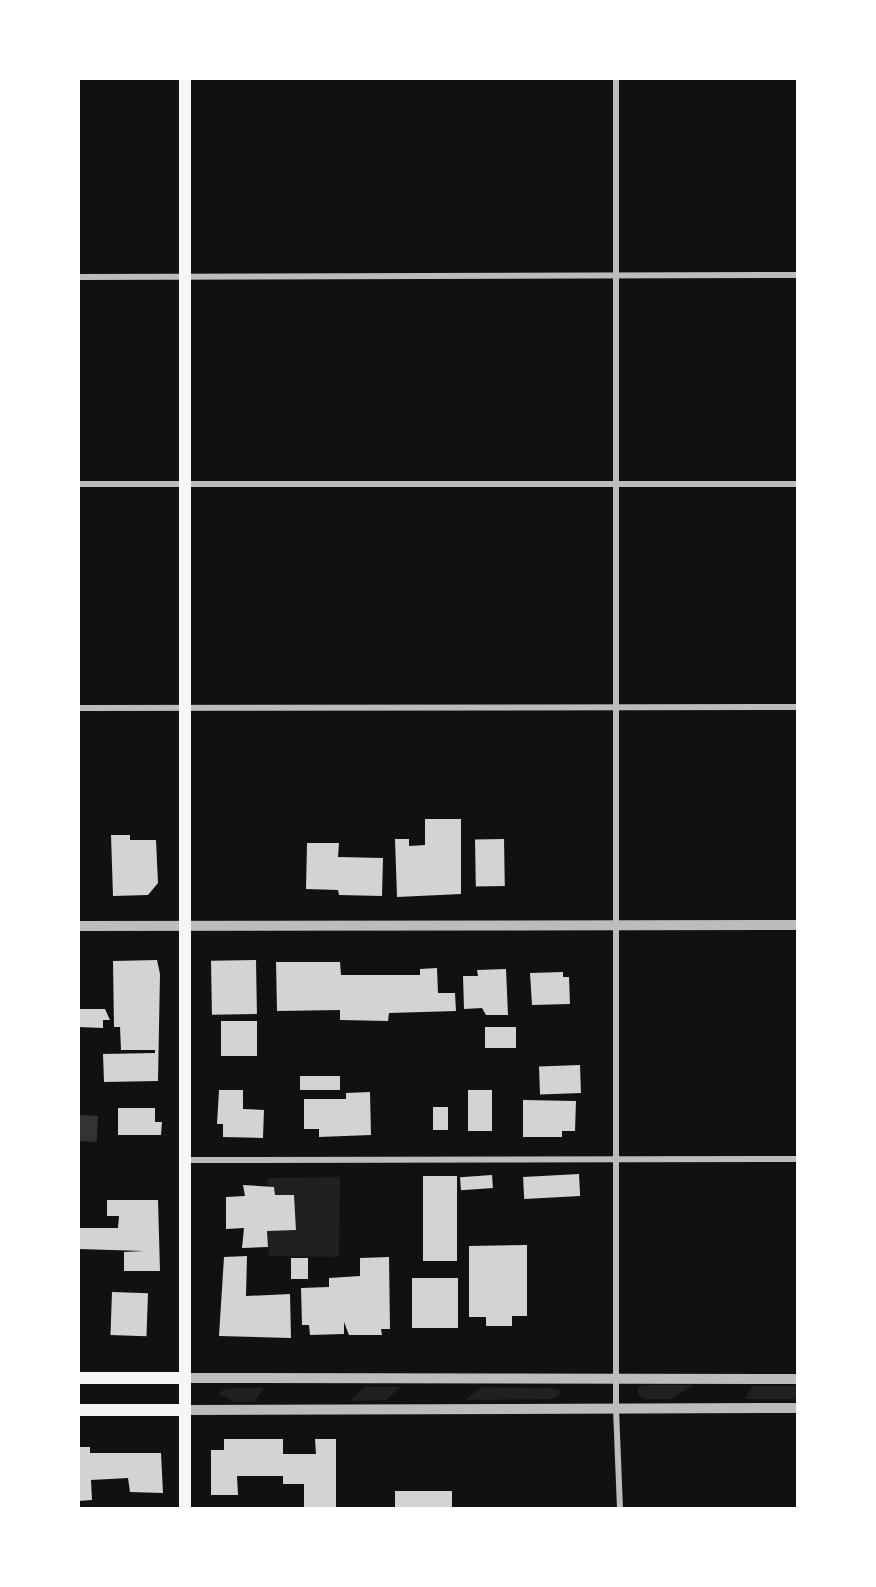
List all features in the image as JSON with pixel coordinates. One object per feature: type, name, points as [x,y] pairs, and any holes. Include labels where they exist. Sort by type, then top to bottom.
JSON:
[{"type":"main road","points":[[184,78],[185,1509]]},
{"type":"main road","points":[[78,1378],[185,1378]]},
{"type":"main road","points":[[78,1410],[185,1410]]},
{"type":"street","points":[[616,78],[616,1409],[620,1509]]},
{"type":"street","points":[[78,277],[798,275]]},
{"type":"street","points":[[78,484],[798,484]]},
{"type":"street","points":[[78,708],[798,706]]},
{"type":"street","points":[[78,926],[798,926]]},
{"type":"street","points":[[185,1160],[798,1159]]},
{"type":"street","points":[[185,1378],[798,1379]]},
{"type":"street","points":[[185,1410],[798,1408]]},
{"type":"shaded area","points":[[80,1115],[98,1116],[97,1142],[79,1141]]},
{"type":"shaded area","points":[[340,1177],[339,1257],[269,1256],[267,1231],[296,1230],[294,1196],[275,1195],[274,1187],[267,1186],[268,1178]]},
{"type":"shaded area","points":[[693,1385],[672,1399],[644,1399],[638,1394],[638,1387]]},
{"type":"shaded area","points":[[753,1386],[798,1386],[798,1399],[745,1399]]},
{"type":"shaded area","points":[[265,1387],[254,1402],[234,1402],[219,1393],[224,1389]]},
{"type":"shaded area","points":[[365,1387],[401,1387],[386,1400],[349,1401]]},
{"type":"shaded area","points":[[482,1387],[560,1390],[559,1396],[552,1399],[465,1400]]},
{"type":"building","points":[[425,819],[461,819],[461,894],[397,897],[395,839],[409,839],[409,846],[425,845]]},
{"type":"building","points":[[111,835],[130,835],[130,840],[156,840],[158,883],[148,895],[113,896]]},
{"type":"building","points":[[504,839],[505,886],[476,886],[475,840]]},
{"type":"building","points":[[307,843],[339,843],[338,857],[383,858],[382,896],[339,895],[338,890],[306,889]]},
{"type":"building","points":[[157,960],[160,974],[158,1081],[104,1082],[103,1054],[155,1053],[155,1050],[121,1050],[120,1027],[114,1027],[113,961]]},
{"type":"building","points":[[256,960],[257,1014],[212,1015],[211,961]]},
{"type":"building","points":[[276,962],[340,962],[341,975],[420,975],[420,969],[437,968],[438,993],[455,993],[456,1011],[389,1013],[388,1021],[340,1020],[340,1010],[277,1011]]},
{"type":"building","points":[[506,969],[508,1015],[486,1015],[482,1008],[464,1009],[463,976],[478,976],[477,970]]},
{"type":"building","points":[[563,972],[563,977],[569,977],[570,1004],[532,1005],[530,973]]},
{"type":"building","points":[[78,1009],[105,1009],[110,1020],[103,1020],[103,1028],[78,1027]]},
{"type":"building","points":[[221,1021],[257,1021],[257,1056],[221,1056]]},
{"type":"building","points":[[485,1027],[516,1027],[516,1048],[485,1048]]},
{"type":"building","points":[[580,1065],[581,1093],[540,1094],[539,1066]]},
{"type":"building","points":[[300,1076],[340,1076],[340,1090],[300,1090]]},
{"type":"building","points":[[219,1090],[243,1090],[243,1109],[264,1110],[263,1138],[223,1137],[223,1124],[217,1124]]},
{"type":"building","points":[[468,1090],[492,1090],[492,1131],[468,1131]]},
{"type":"building","points":[[370,1092],[371,1135],[319,1137],[319,1129],[304,1129],[304,1099],[346,1099],[346,1093]]},
{"type":"building","points":[[523,1100],[576,1101],[575,1131],[562,1131],[562,1137],[523,1137]]},
{"type":"building","points":[[433,1107],[448,1107],[448,1130],[433,1130]]},
{"type":"building","points":[[118,1108],[155,1108],[155,1122],[162,1122],[161,1135],[118,1135]]},
{"type":"building","points":[[579,1174],[580,1196],[524,1199],[523,1177]]},
{"type":"building","points":[[492,1175],[493,1188],[461,1190],[460,1177]]},
{"type":"building","points":[[423,1176],[457,1176],[457,1261],[423,1261]]},
{"type":"building","points":[[243,1185],[274,1187],[275,1195],[294,1195],[296,1230],[267,1231],[268,1247],[242,1248],[244,1228],[226,1229],[226,1197],[245,1196]]},
{"type":"building","points":[[107,1200],[158,1200],[160,1271],[124,1271],[124,1252],[144,1251],[79,1249],[79,1228],[118,1228],[119,1216],[107,1216]]},
{"type":"building","points":[[527,1245],[527,1316],[512,1316],[512,1326],[486,1326],[486,1317],[469,1317],[469,1246]]},
{"type":"building","points":[[247,1256],[246,1296],[290,1294],[291,1338],[219,1336],[224,1257]]},
{"type":"building","points":[[389,1257],[390,1329],[381,1329],[382,1335],[349,1335],[344,1322],[344,1334],[310,1335],[309,1325],[302,1325],[301,1288],[329,1287],[329,1278],[360,1276],[360,1258]]},
{"type":"building","points":[[291,1258],[308,1258],[308,1279],[291,1279]]},
{"type":"building","points":[[412,1278],[458,1278],[458,1328],[412,1328]]},
{"type":"building","points":[[112,1292],[148,1293],[146,1336],[110,1335]]},
{"type":"building","points":[[224,1439],[283,1439],[283,1454],[316,1454],[315,1439],[336,1439],[336,1509],[304,1509],[304,1484],[283,1484],[283,1476],[237,1476],[238,1495],[211,1495],[211,1450],[224,1450]]},
{"type":"building","points":[[78,1447],[90,1447],[90,1453],[161,1453],[163,1493],[130,1492],[128,1478],[91,1480],[92,1500],[78,1501]]},
{"type":"building","points":[[395,1491],[452,1491],[452,1509],[395,1509]]}]
